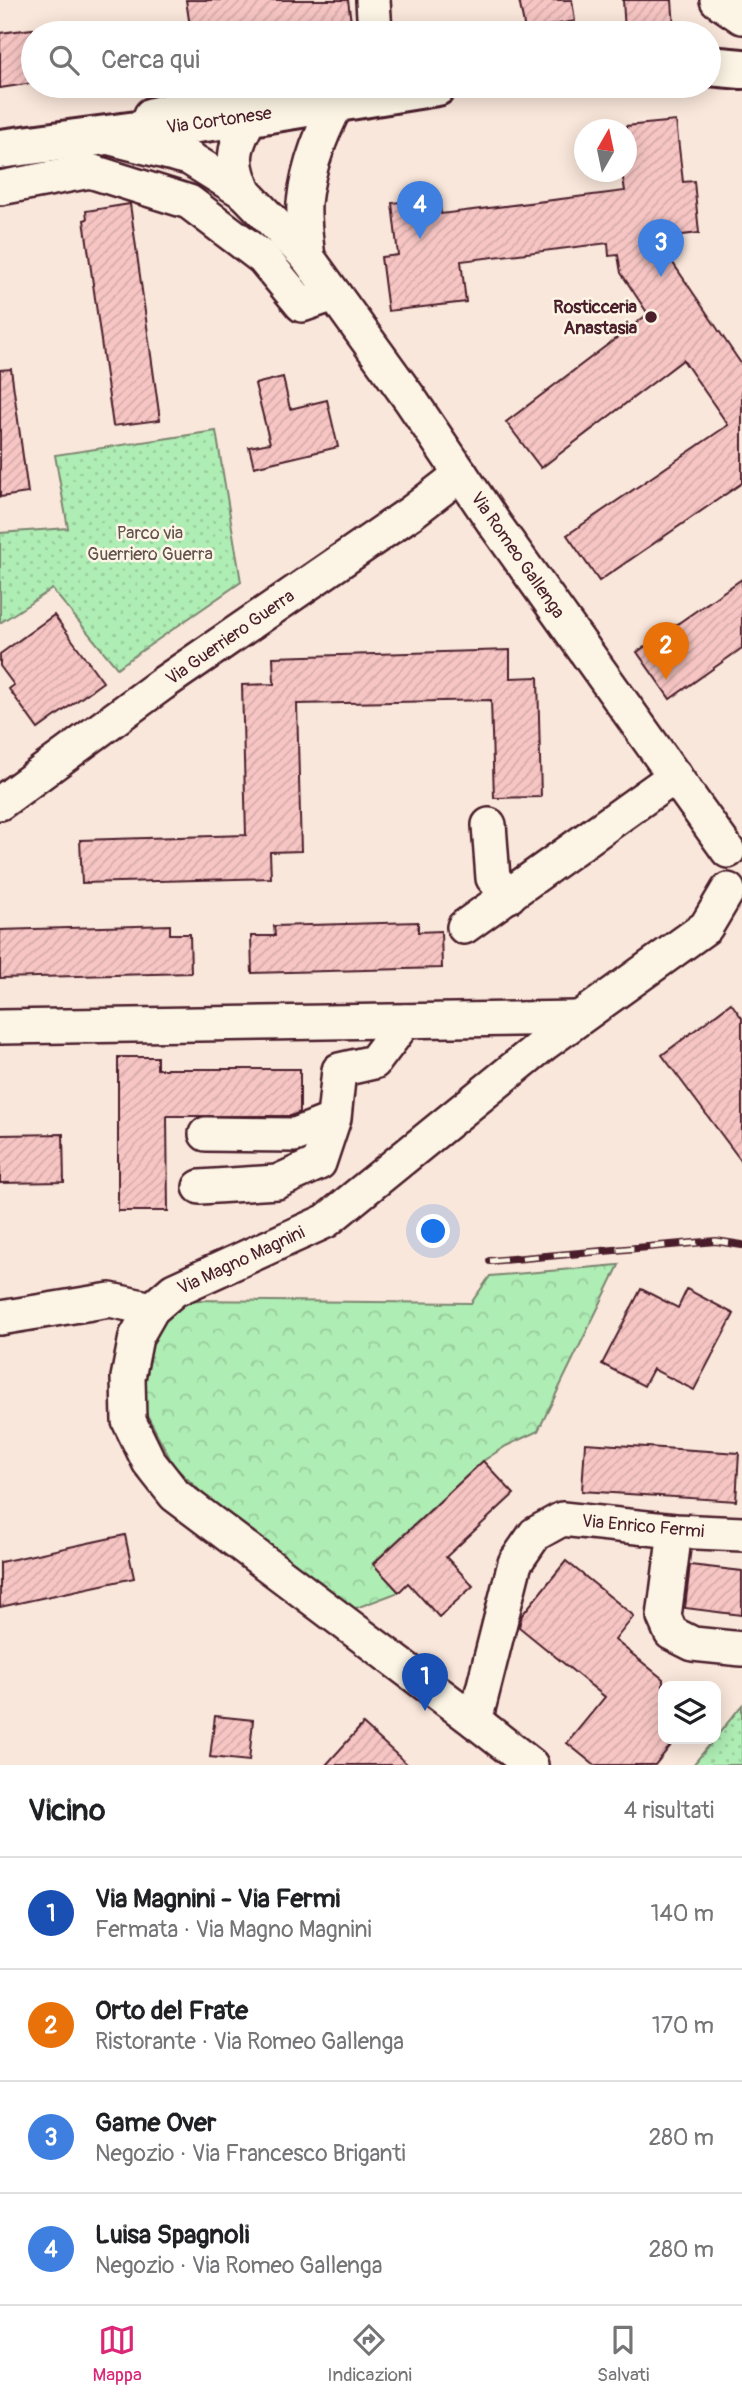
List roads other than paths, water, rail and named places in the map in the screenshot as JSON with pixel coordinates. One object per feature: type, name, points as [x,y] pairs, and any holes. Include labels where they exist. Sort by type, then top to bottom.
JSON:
[{"type":"main road","points":[[721,48],[742,48]]},
{"type":"main road","points":[[721,67],[742,69]]},
{"type":"main road","name":"Via Cortonese","points":[[0,149],[251,116],[335,98]]},
{"type":"street","points":[[373,0],[374,21]]},
{"type":"street","points":[[717,0],[742,17]]},
{"type":"street","points":[[104,137],[139,118],[223,98]]},
{"type":"street","points":[[308,258],[304,205],[308,180],[324,130],[351,98]]},
{"type":"street","points":[[308,180],[355,114],[354,98]]},
{"type":"street","name":"Via Romeo Gallenga","points":[[245,193],[236,172],[235,152],[240,135],[251,116]]},
{"type":"street","name":"Via Romeo Gallenga","points":[[104,137],[189,158],[245,193],[308,258],[675,776],[735,849]]},
{"type":"street","points":[[0,188],[90,171],[189,202],[263,258],[302,306],[334,295]]},
{"type":"street","name":"Via Guerriero Guerra","points":[[0,803],[162,684],[412,512],[461,474]]},
{"type":"street","points":[[464,927],[675,776]]},
{"type":"street","points":[[489,825],[493,878],[509,896]]},
{"type":"street","name":"Via Magno Magnini","points":[[531,1765],[175,1495],[149,1462],[129,1421],[128,1378],[136,1337],[152,1309],[174,1290],[326,1221],[578,1018],[706,927],[735,892],[719,878],[719,870],[723,857],[735,849]]},
{"type":"street","points":[[0,1027],[578,1018]]},
{"type":"street","points":[[200,1187],[277,1182],[319,1163],[333,1120],[339,1070],[374,1062],[405,1021]]},
{"type":"street","points":[[206,1134],[295,1135],[333,1120]]},
{"type":"street","points":[[0,1318],[110,1300],[152,1309]]},
{"type":"street","name":"Via Enrico Fermi","points":[[475,1721],[514,1563],[536,1534],[562,1519],[676,1531],[742,1533]]},
{"type":"street","points":[[676,1531],[664,1617],[671,1633],[693,1644],[742,1649]]},
{"type":"railway","points":[[490,1261],[716,1241],[742,1245]]},
{"type":"place","name":"Luisa Spagnoli","points":[[420,239]]},
{"type":"place","name":"Game Over","points":[[661,277]]},
{"type":"place","name":"Rosticceria Anastasia","points":[[651,317]]},
{"type":"place","name":"Orto del Frate","points":[[666,680]]},
{"type":"place","name":"Via Magnini - Via Fermi","points":[[425,1711]]},
{"type":"park label","name":"Parco via Guerriero Guerra","points":[[150,543]]}]
